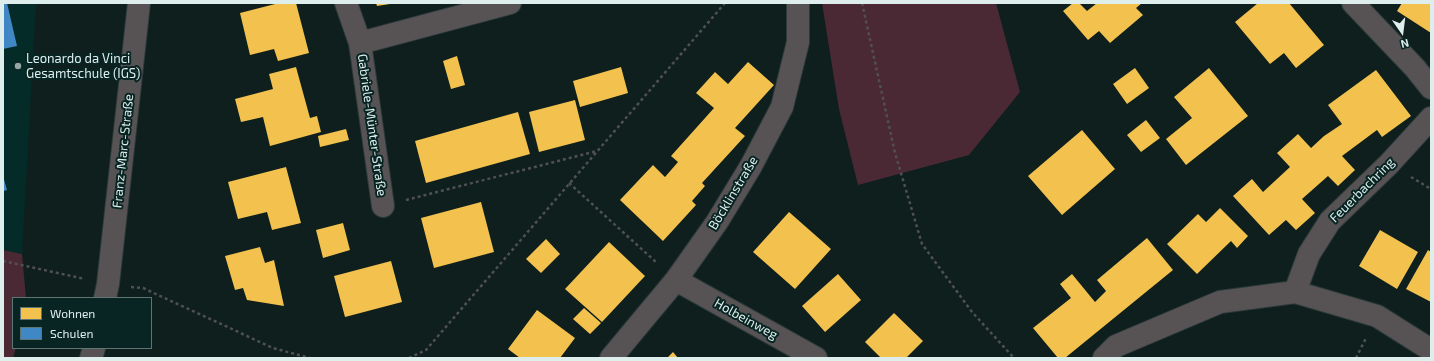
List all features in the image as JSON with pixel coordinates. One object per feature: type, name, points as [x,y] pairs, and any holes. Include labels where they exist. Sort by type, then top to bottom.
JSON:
[{"type":"street","name":"Franz-Marc-Straße","points":[[107,291],[140,3]]},
{"type":"street","name":"Gabriele-Münter-Straße","points":[[346,3],[360,43],[383,206]]},
{"type":"street","name":"Gabriele-Münter-Straße","points":[[360,43],[510,3]]},
{"type":"street","name":"Böcklinstraße","points":[[611,358],[676,280],[717,222],[751,166],[782,107],[798,42],[798,3]]},
{"type":"street","points":[[1353,3],[1415,68],[1431,88]]},
{"type":"street","name":"Feuerbachring","points":[[1295,292],[1309,254],[1330,221],[1389,164],[1431,118]]},
{"type":"street","name":"Holbeinweg","points":[[676,280],[816,358]]},
{"type":"street","points":[[1104,358],[1116,346],[1220,302],[1295,292],[1377,316],[1431,350]]},
{"type":"path","points":[[409,358],[426,350],[725,3]]},
{"type":"path","points":[[862,3],[895,154],[922,244],[972,312],[1014,358]]},
{"type":"path","points":[[383,206],[597,151]]},
{"type":"path","points":[[569,183],[676,280]]},
{"type":"path","points":[[3,261],[107,291],[143,288],[274,348],[310,358]]},
{"type":"shaded area","name":"Leonardo da Vinci Gesamtschule (IGS)","points":[[3,3],[36,3],[22,254],[3,250]]},
{"type":"shaded area","points":[[822,3],[996,3],[1020,92],[969,155],[858,185],[839,109]]},
{"type":"shaded area","points":[[3,250],[22,254],[26,297],[12,297],[12,349],[16,349],[13,358],[3,358]]},
{"type":"building: Wohnen","points":[[279,3],[296,3],[309,53],[278,61],[274,49],[250,55],[240,13]]},
{"type":"building: Wohnen","points":[[376,3],[390,3],[390,4],[377,6]]},
{"type":"building: Wohnen","points":[[1073,3],[1079,3],[1087,11],[1097,3],[1142,3],[1136,8],[1143,15],[1110,43],[1099,31],[1088,40],[1063,11]]},
{"type":"building: Wohnen","points":[[1258,3],[1289,3],[1324,45],[1296,68],[1284,53],[1270,64],[1235,22]]},
{"type":"building: Wohnen","points":[[1402,3],[1431,3],[1431,33],[1397,11]]},
{"type":"building: Wohnen","points":[[457,56],[465,85],[451,89],[443,61]]},
{"type":"building: Wohnen","points":[[748,62],[774,85],[735,128],[745,136],[702,183],[705,186],[692,201],[696,205],[663,241],[620,200],[653,165],[665,177],[678,162],[671,156],[714,108],[696,93],[715,72],[728,84]]},
{"type":"building: Wohnen","points":[[296,67],[310,118],[317,116],[321,132],[270,146],[263,117],[241,122],[235,99],[273,89],[269,74]]},
{"type":"building: Wohnen","points":[[621,67],[628,93],[580,107],[573,81]]},
{"type":"building: Wohnen","points":[[1135,68],[1149,88],[1127,104],[1113,84]]},
{"type":"building: Wohnen","points":[[1209,68],[1248,116],[1186,165],[1166,139],[1192,118],[1174,97]]},
{"type":"building: Wohnen","points":[[1376,70],[1411,116],[1382,137],[1377,130],[1342,156],[1355,170],[1338,186],[1328,176],[1302,199],[1315,213],[1296,230],[1286,220],[1269,235],[1233,196],[1252,179],[1263,192],[1290,167],[1277,153],[1298,134],[1311,148],[1324,136],[1342,124],[1328,105]]},
{"type":"building: Wohnen","points":[[575,100],[585,140],[539,152],[529,112]]},
{"type":"building: Wohnen","points":[[518,112],[530,154],[426,183],[415,141]]},
{"type":"building: Wohnen","points":[[1146,120],[1160,138],[1141,152],[1127,135]]},
{"type":"building: Wohnen","points":[[346,129],[349,140],[320,147],[318,136]]},
{"type":"building: Wohnen","points":[[1082,130],[1115,169],[1062,215],[1028,176]]},
{"type":"building: Wohnen","points":[[286,167],[301,223],[272,230],[267,212],[238,219],[228,182]]},
{"type":"building: Wohnen","points":[[481,202],[494,252],[434,268],[421,218]]},
{"type":"building: Wohnen","points":[[1220,208],[1248,236],[1237,248],[1231,241],[1197,274],[1167,244],[1198,214],[1206,222]]},
{"type":"building: Wohnen","points":[[789,212],[831,249],[795,289],[753,252]]},
{"type":"building: Wohnen","points":[[343,223],[350,250],[323,258],[316,230]]},
{"type":"building: Wohnen","points":[[1380,230],[1418,252],[1397,289],[1359,266]]},
{"type":"building: Wohnen","points":[[1147,238],[1173,270],[1065,358],[1058,358],[1033,328],[1071,298],[1060,284],[1072,274],[1095,302],[1106,291],[1097,280]]},
{"type":"building: Wohnen","points":[[546,239],[560,254],[541,273],[526,259]]},
{"type":"building: Wohnen","points":[[609,242],[645,276],[602,322],[565,289]]},
{"type":"building: Wohnen","points":[[260,247],[265,263],[274,260],[284,306],[247,300],[243,288],[235,290],[225,256]]},
{"type":"building: Wohnen","points":[[1428,250],[1431,252],[1431,302],[1406,289]]},
{"type":"building: Wohnen","points":[[391,261],[402,302],[345,317],[334,276]]},
{"type":"building: Wohnen","points":[[838,274],[861,300],[825,332],[802,306]]},
{"type":"building: Wohnen","points":[[584,308],[601,323],[590,334],[573,319]]},
{"type":"building: Wohnen","points":[[537,310],[575,338],[560,358],[520,358],[508,349]]},
{"type":"building: Wohnen","points":[[894,313],[923,341],[906,358],[881,358],[865,342]]},
{"type":"building: Wohnen","points":[[673,352],[678,358],[667,358]]},
{"type":"building: Schulen","points":[[3,3],[7,3],[17,46],[3,49]]},
{"type":"building: Schulen","points":[[3,176],[7,190],[3,191]]},
{"type":"place","name":"Leonardo da Vinci Gesamtschule (IGS)","points":[[18,66]]}]
